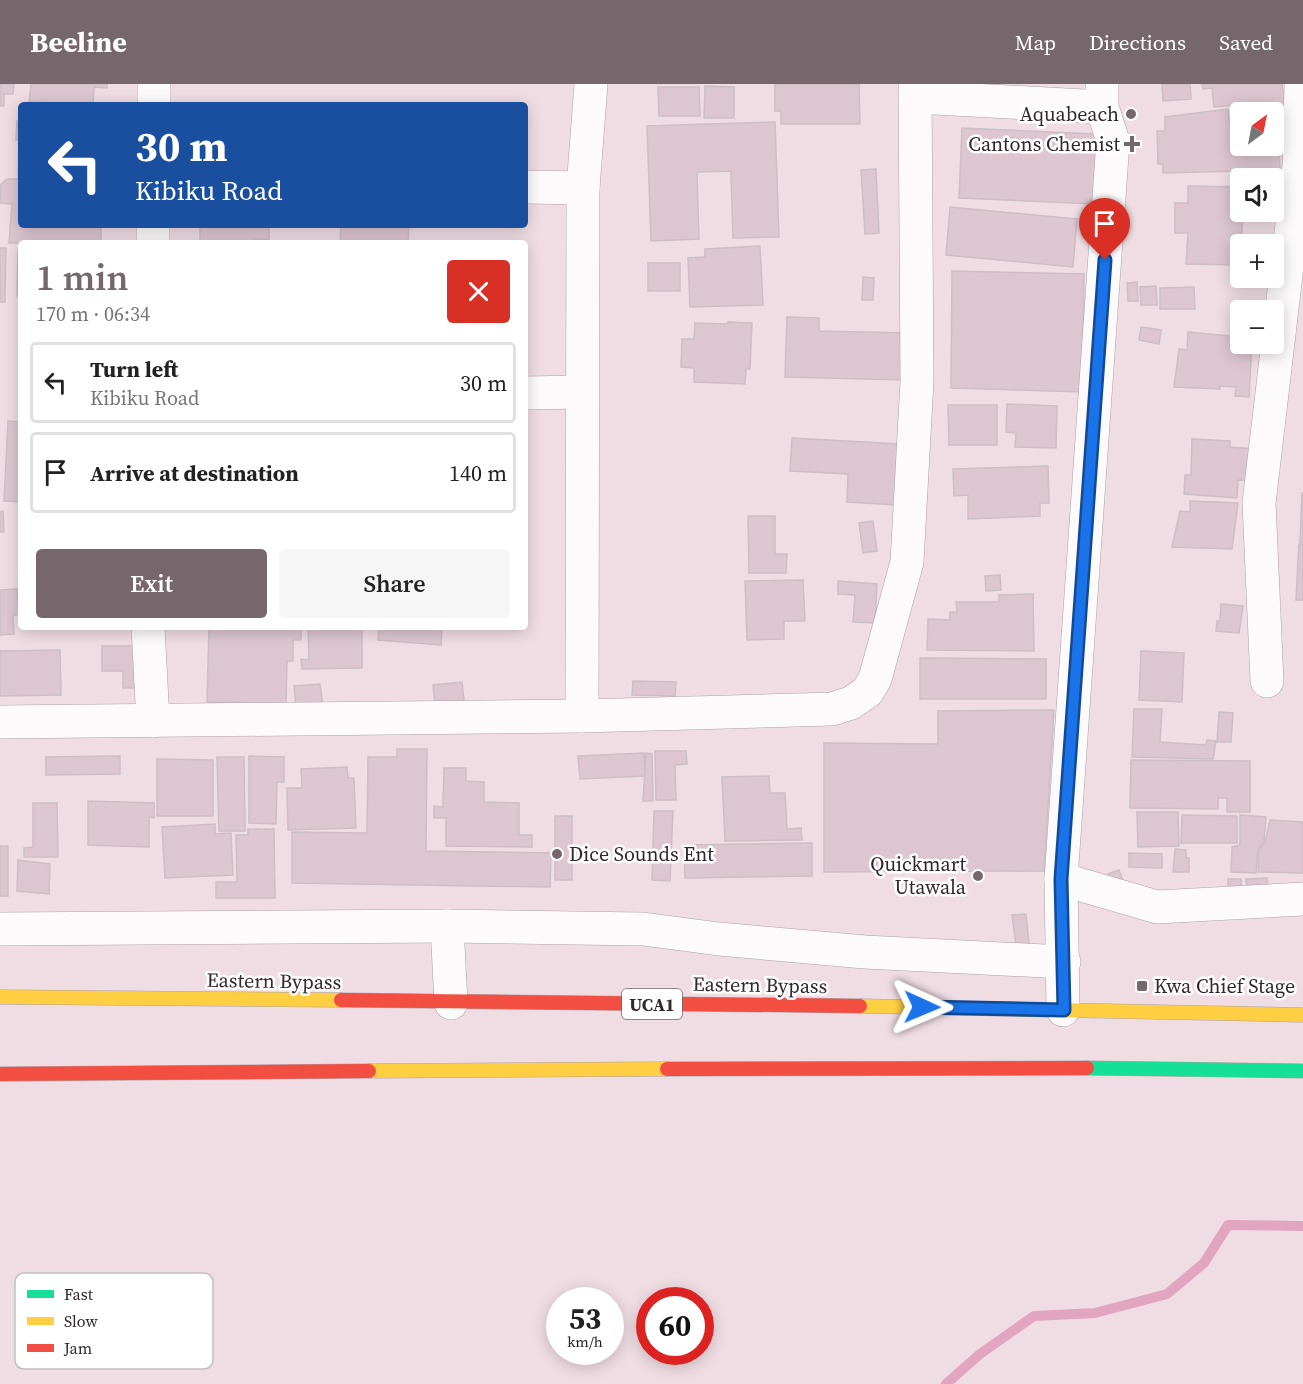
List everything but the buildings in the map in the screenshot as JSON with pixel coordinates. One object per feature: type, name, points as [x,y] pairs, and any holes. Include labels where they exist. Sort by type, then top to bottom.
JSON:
[{"type":"main road","name":"Eastern Bypass","points":[[0,998],[781,1004],[1303,1015]]},
{"type":"main road","points":[[0,1074],[1016,1067],[1303,1071]]},
{"type":"street","points":[[154,84],[154,102]]},
{"type":"street","points":[[582,716],[583,188],[591,84]]},
{"type":"street","points":[[1267,681],[1259,503],[1299,165],[1300,84]]},
{"type":"street","points":[[0,722],[582,716],[832,709],[851,703],[867,692],[875,679],[907,562],[917,381],[916,90],[1102,95],[1113,141],[1061,879],[1064,1010]]},
{"type":"street","points":[[528,187],[583,188]]},
{"type":"street","points":[[528,393],[582,392]]},
{"type":"street","points":[[148,630],[153,721]]},
{"type":"street","points":[[1061,879],[1157,907],[1303,898]]},
{"type":"street","points":[[0,929],[447,926],[643,928],[720,939],[865,952],[1064,962]]},
{"type":"street","points":[[447,926],[450,1003]]},
{"type":"waterway","points":[[946,1384],[980,1354],[1034,1316],[1095,1313],[1167,1294],[1204,1263],[1228,1225],[1303,1226]]},
{"type":"traffic: fast","points":[[1087,1068],[1303,1071]]},
{"type":"traffic: slow","points":[[0,997],[341,1000]]},
{"type":"traffic: slow","points":[[860,1006],[1303,1015]]},
{"type":"traffic: slow","points":[[369,1071],[667,1069]]},
{"type":"traffic: jam","points":[[341,1000],[860,1006]]},
{"type":"traffic: jam","points":[[667,1069],[1087,1068]]},
{"type":"traffic: jam","points":[[0,1074],[369,1071]]},
{"type":"place","name":"Aquabeach","points":[[1131,114]]},
{"type":"place","name":"Cantons Chemist","points":[[1132,144]]},
{"type":"place","name":"Dice Sounds Ent","points":[[557,854]]},
{"type":"place","name":"Quickmart Utawala","points":[[978,876]]},
{"type":"place","name":"Kwa Chief Stage","points":[[1142,986]]},
{"type":"route","points":[[922,1007],[1064,1010],[1061,879],[1105,260]]}]
